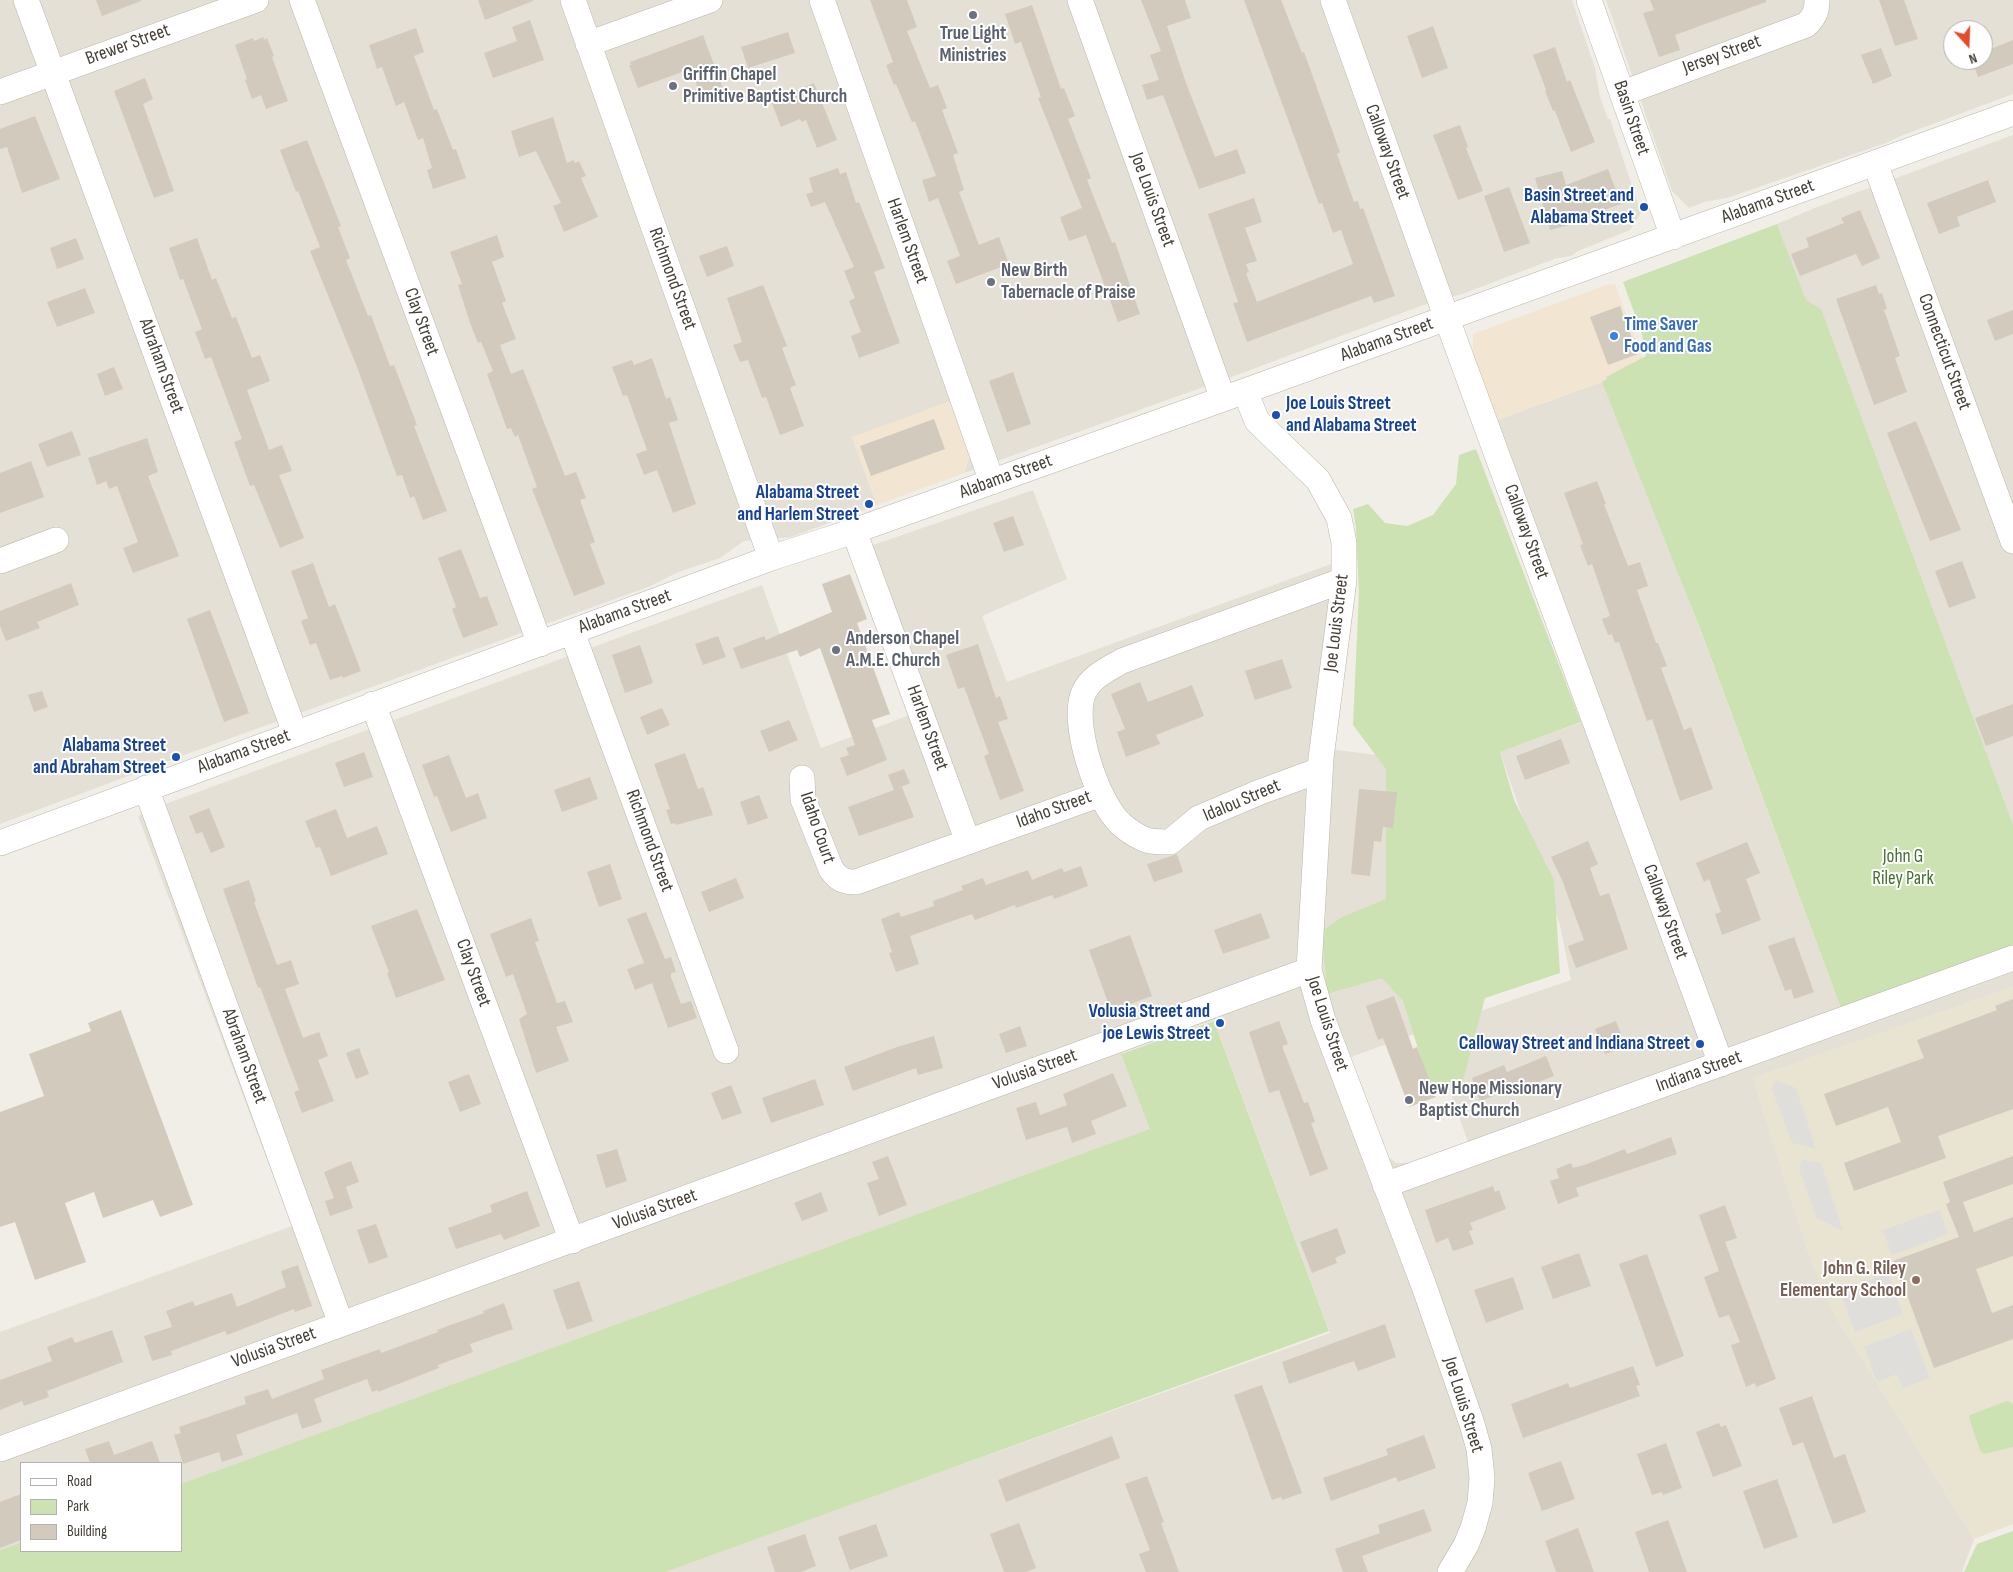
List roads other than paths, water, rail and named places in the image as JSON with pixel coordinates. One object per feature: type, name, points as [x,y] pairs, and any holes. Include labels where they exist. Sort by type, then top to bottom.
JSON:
[{"type":"street","name":"Abraham Street","points":[[26,0],[296,733]]},
{"type":"street","name":"Brewer Street","points":[[0,92],[256,0]]},
{"type":"street","name":"Clay Street","points":[[302,0],[540,644]]},
{"type":"street","name":"Richmond Street","points":[[572,0],[771,558]]},
{"type":"street","points":[[588,44],[710,0]]},
{"type":"street","name":"Harlem Street","points":[[822,0],[992,482]]},
{"type":"street","name":"Joe Louis Street","points":[[1080,0],[1234,395],[1257,421],[1318,480],[1339,518],[1344,543],[1344,580],[1320,770],[1310,970],[1322,1020],[1424,1286],[1479,1449],[1482,1478],[1480,1503],[1466,1545],[1450,1572]]},
{"type":"street","name":"Calloway Street","points":[[1333,0],[1447,319],[1721,1064]]},
{"type":"street","name":"Basin Street","points":[[1589,0],[1673,237]]},
{"type":"street","name":"Jersey Street","points":[[1623,93],[1806,24],[1813,18],[1817,5]]},
{"type":"street","name":"Alabama Street","points":[[0,842],[771,558],[854,531],[1447,319],[2013,113]]},
{"type":"street","name":"Connecticut Street","points":[[1875,163],[2013,541]]},
{"type":"street","name":"Harlem Street","points":[[854,531],[968,842]]},
{"type":"street","points":[[0,561],[56,540]]},
{"type":"street","name":"Idaho Street","points":[[837,878],[846,882],[856,882],[1101,794],[1081,733],[1079,705],[1088,685],[1102,672],[1122,661],[1344,580]]},
{"type":"street","name":"Richmond Street","points":[[572,632],[726,1051]]},
{"type":"street","name":"Clay Street","points":[[373,704],[572,1241]]},
{"type":"street","name":"Idalou Street","points":[[1101,794],[1120,823],[1148,841],[1170,842],[1199,818],[1260,792],[1320,770]]},
{"type":"street","name":"Idaho Court","points":[[802,778],[803,799],[831,869],[837,878]]},
{"type":"street","name":"Abraham Street","points":[[146,788],[341,1324]]},
{"type":"street","name":"Indiana Street","points":[[1385,1185],[2013,958]]},
{"type":"street","name":"Volusia Street","points":[[0,1449],[1310,970]]},
{"type":"place","name":"True Light Ministries","points":[[973,15]]},
{"type":"place","name":"Griffin Chapel Primitive Baptist Church","points":[[673,86]]},
{"type":"place","name":"Basin Street and Alabama Street","points":[[1644,207]]},
{"type":"place","name":"New Birth Tabernacle of Praise","points":[[991,282]]},
{"type":"place","name":"Time Saver Food and Gas","points":[[1614,336]]},
{"type":"place","name":"Joe Louis Street and Alabama Street","points":[[1276,415]]},
{"type":"place","name":"Alabama Street and Harlem Street","points":[[869,504]]},
{"type":"place","name":"Anderson Chapel A.M.E. Church","points":[[836,650]]},
{"type":"place","name":"Alabama Street and Abraham Street","points":[[176,757]]},
{"type":"place","name":"Volusia Street and joe Lewis Street","points":[[1220,1023]]},
{"type":"place","name":"Calloway Street and Indiana Street","points":[[1700,1044]]},
{"type":"place","name":"New Hope Missionary Baptist Church","points":[[1409,1100]]},
{"type":"place","name":"John G. Riley Elementary School","points":[[1916,1280]]},
{"type":"park label","name":"John G Riley Park","points":[[1903,868]]}]
